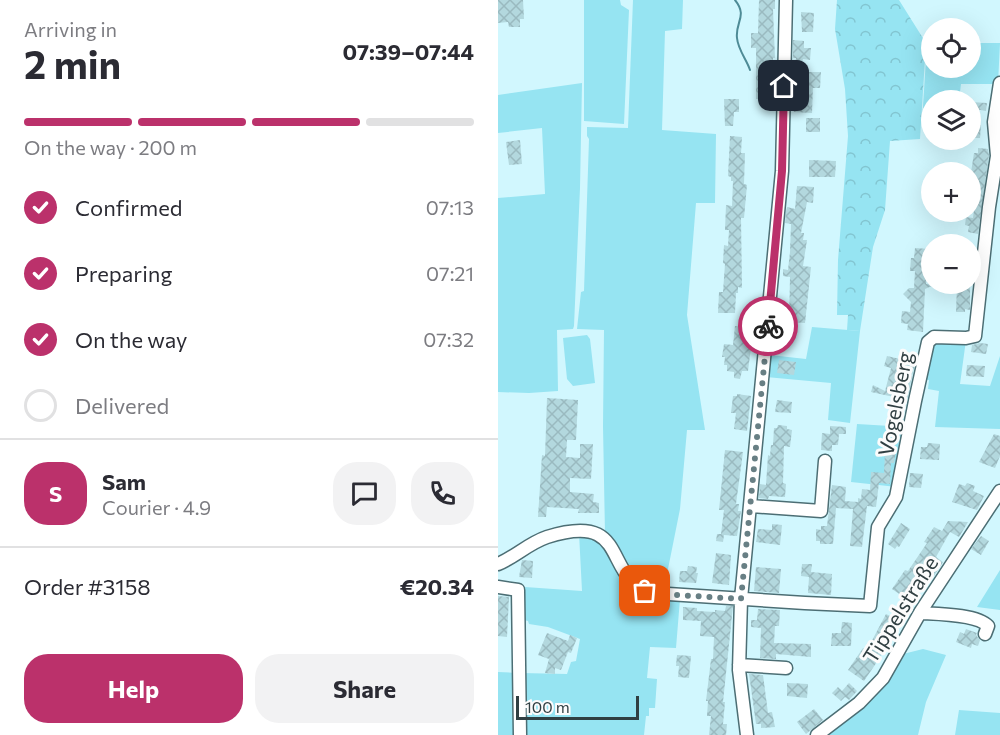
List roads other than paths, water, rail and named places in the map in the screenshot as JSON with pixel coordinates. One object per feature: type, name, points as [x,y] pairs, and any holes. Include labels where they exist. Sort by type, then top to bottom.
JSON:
[{"type":"street","points":[[747,735],[739,665],[741,599],[782,171],[786,0]]},
{"type":"street","name":"Vogelsberg","points":[[741,599],[870,606],[878,527],[896,497],[928,342],[934,337],[975,336],[997,156],[994,122],[1000,83]]},
{"type":"street","points":[[751,506],[821,511],[825,461]]},
{"type":"street","name":"Tippelstraße","points":[[817,735],[859,703],[883,678],[920,613],[1000,491]]},
{"type":"street","points":[[498,564],[540,540],[570,532],[588,531],[597,533],[607,541],[632,581],[645,591],[741,599]]},
{"type":"street","points":[[498,587],[518,590],[520,735]]},
{"type":"street","points":[[920,613],[986,622],[988,626],[985,634]]},
{"type":"street","points":[[739,665],[786,669]]},
{"type":"waterway","points":[[735,0],[741,10],[737,32],[738,42],[750,70]]}]
